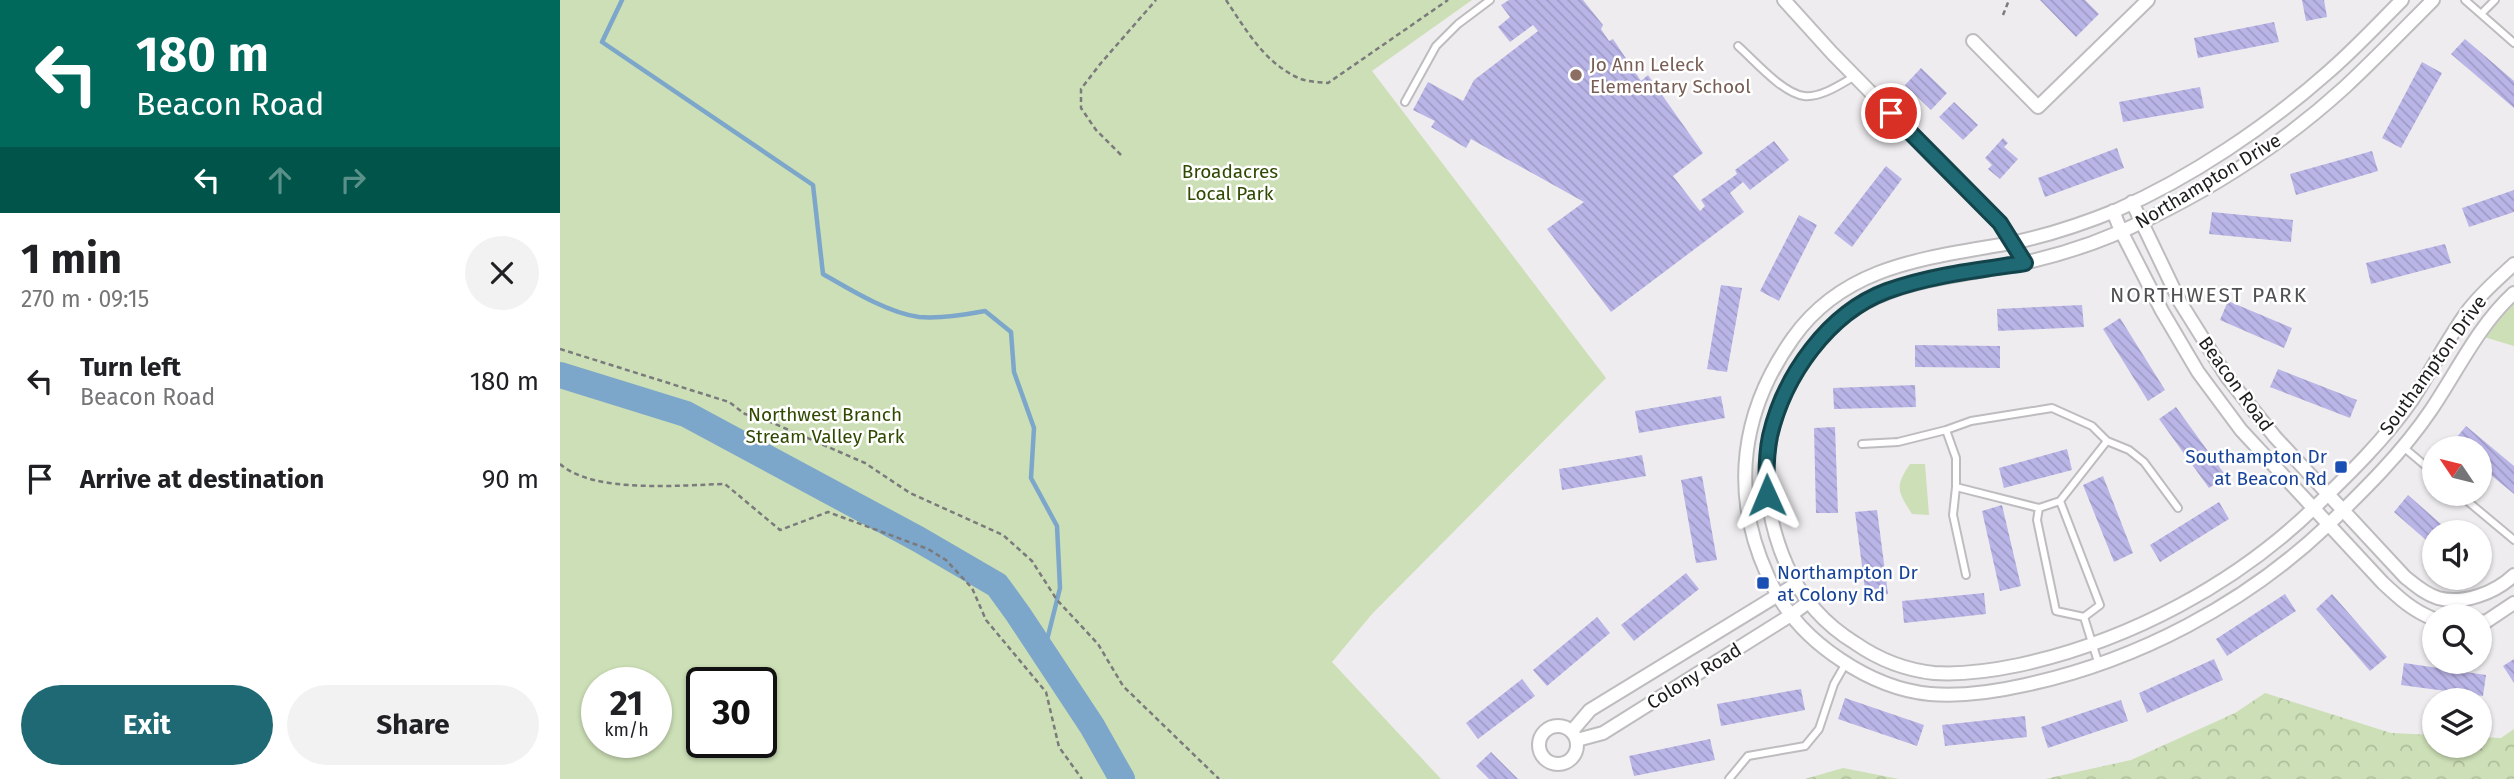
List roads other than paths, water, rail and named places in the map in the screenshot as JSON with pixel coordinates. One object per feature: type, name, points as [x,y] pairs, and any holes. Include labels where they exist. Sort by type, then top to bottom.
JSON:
[{"type":"street","points":[[1784,0],[2000,223],[2025,263]]},
{"type":"street","points":[[1973,41],[2038,107],[2148,0]]},
{"type":"street","name":"Northampton Drive","points":[[1791,615],[1778,597],[1756,549],[1745,498],[1744,462],[1749,431],[1761,393],[1795,334],[1844,289],[1876,272],[1905,263],[2012,243],[2113,211],[2132,202],[2223,151],[2273,117],[2330,71],[2402,0]]},
{"type":"street","name":"Northampton Drive","points":[[1807,603],[1796,584],[1770,521],[1766,463],[1770,436],[1781,401],[1812,348],[1856,307],[1885,292],[1910,284],[2025,263],[2121,232],[2142,222],[2245,163],[2286,134],[2345,87],[2433,0]]},
{"type":"street","name":"Beacon Road","points":[[2132,202],[2180,302],[2227,377],[2275,437],[2405,577],[2435,597],[2451,600],[2496,589],[2514,575]]},
{"type":"street","name":"Beacon Road","points":[[2113,211],[2121,232],[2172,329],[2198,372],[2241,430],[2403,602],[2422,614]]},
{"type":"street","name":"Southampton Drive","points":[[1807,603],[1833,629],[1866,650],[1895,664],[1930,673],[1971,674],[2059,656],[2134,629],[2214,584],[2282,538],[2314,508],[2375,446],[2411,401],[2470,307],[2514,264]]},
{"type":"street","name":"Southampton Drive","points":[[1791,615],[1819,646],[1846,663],[1887,685],[1927,694],[1972,695],[2065,677],[2143,649],[2225,603],[2295,555],[2329,524],[2429,414],[2487,321],[2514,293]]},
{"type":"street","points":[[1757,406],[1777,412]]},
{"type":"street","name":"Colony Road","points":[[1796,584],[1590,710],[1575,736],[1603,733],[1807,603]]},
{"type":"street","points":[[2492,618],[2514,603]]},
{"type":"lane","points":[[1405,102],[1436,46],[1458,24],[1489,0]]},
{"type":"lane","points":[[2465,0],[2514,43]]},
{"type":"lane","points":[[2481,14],[2494,0]]},
{"type":"lane","points":[[1738,46],[1787,89],[1805,97],[1828,91],[1855,76]]},
{"type":"lane","points":[[1784,99],[1787,89]]},
{"type":"lane","points":[[1863,444],[1898,442],[1971,421],[2052,408],[2092,426],[2106,441],[2129,450],[2144,462],[2178,508]]},
{"type":"lane","points":[[1946,430],[1956,458],[1953,514],[1966,575]]},
{"type":"lane","points":[[1956,487],[2039,508],[2060,500],[2106,441]]},
{"type":"lane","points":[[2402,446],[2422,463]]},
{"type":"lane","points":[[2039,508],[2037,520],[2056,611],[2084,617],[2100,606],[2060,500]]},
{"type":"lane","points":[[2473,506],[2514,540]]},
{"type":"lane","points":[[2084,617],[2099,665]]},
{"type":"lane","points":[[1729,779],[1748,756],[1805,746],[1819,729],[1834,684],[1846,663]]},
{"type":"waterway","points":[[622,0],[602,42],[813,185],[823,274],[869,300],[907,315],[935,317],[985,311],[1011,332],[1014,372],[1034,428],[1031,478],[1057,526],[1060,588],[1044,652]]},
{"type":"waterway","points":[[560,375],[686,414],[918,539],[997,585],[1092,726],[1122,779]]},
{"type":"place","name":"Jo Ann Leleck Elementary School","points":[[1576,75]]},
{"type":"place","name":"Southampton Dr at Beacon Rd","points":[[2341,467]]},
{"type":"place","name":"Northampton Dr at Colony Rd","points":[[1763,583]]},
{"type":"district","name":"NORTHWEST PARK","points":[[2209,295]]},
{"type":"park label","name":"Broadacres Local Park","points":[[1230,182]]},
{"type":"park label","name":"Northwest Branch Stream Valley Park","points":[[825,425]]}]
